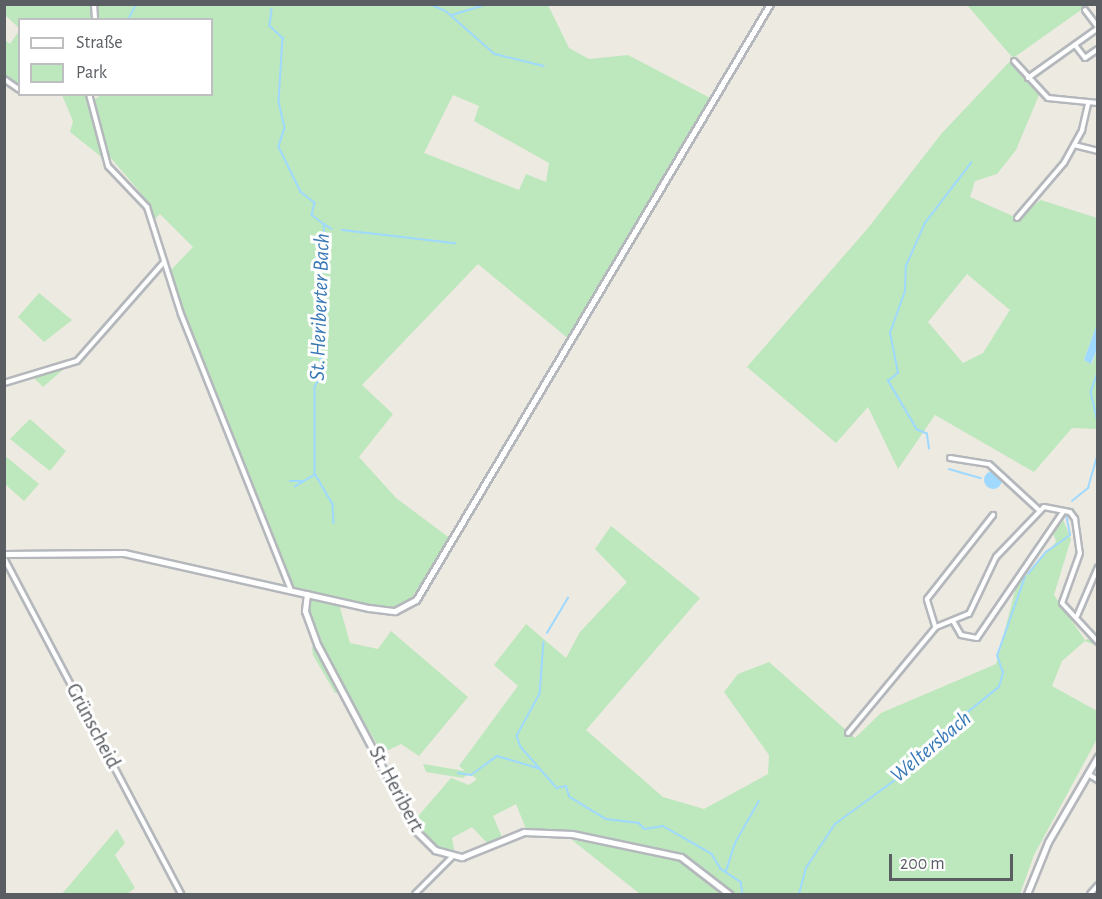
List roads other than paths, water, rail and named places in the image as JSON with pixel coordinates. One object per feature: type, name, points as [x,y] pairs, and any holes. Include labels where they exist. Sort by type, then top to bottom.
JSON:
[{"type":"street","points":[[4,556],[124,554],[384,610],[416,600],[770,4]]},
{"type":"street","points":[[1028,78],[1098,28],[1085,10]]},
{"type":"street","points":[[1075,45],[1085,58],[1098,49]]},
{"type":"street","points":[[1014,61],[1028,78],[1058,103],[1098,103]]},
{"type":"street","points":[[4,80],[18,89]]},
{"type":"street","points":[[90,96],[108,166],[147,207],[164,262],[291,590]]},
{"type":"street","points":[[1017,218],[1074,145],[1088,104]]},
{"type":"street","points":[[1074,145],[1098,151]]},
{"type":"street","points":[[4,383],[77,361],[164,262]]},
{"type":"street","points":[[950,458],[988,464],[1040,511]]},
{"type":"street","points":[[848,733],[936,627],[969,614],[996,557],[1040,511],[1048,506],[1072,514],[1080,539],[1062,599],[1098,642]]},
{"type":"street","points":[[953,621],[961,635],[977,638],[1063,512]]},
{"type":"street","points":[[936,627],[927,599],[993,515]]},
{"type":"street","name":"Grünscheid","points":[[4,556],[181,894]]},
{"type":"street","points":[[1077,616],[1098,567]]},
{"type":"street","name":"St. Heribert","points":[[307,594],[305,611],[318,646],[416,831],[435,850],[453,856]]},
{"type":"street","points":[[1026,894],[1048,842],[1098,756]]},
{"type":"street","points":[[1086,774],[1098,780]]},
{"type":"street","points":[[415,894],[453,856],[470,856],[524,832],[572,834],[681,857],[729,894]]},
{"type":"street","points":[[1090,894],[1098,885]]},
{"type":"water","points":[[1097,324],[1097,349],[1091,364],[1084,360]]},
{"type":"water","points":[[989,471],[997,471],[1002,476],[1000,487],[989,489],[984,484],[984,476]]},
{"type":"waterway","points":[[129,18],[136,4]]},
{"type":"waterway","points":[[430,4],[446,11],[495,54],[544,66]]},
{"type":"waterway","points":[[452,15],[488,4]]},
{"type":"waterway","name":"St. Heriberter Bach","points":[[272,9],[270,26],[283,38],[279,102],[285,128],[279,147],[301,192],[315,203],[312,215],[324,224],[326,255],[317,296],[322,375],[315,387],[315,475],[295,487]]},
{"type":"waterway","points":[[929,449],[927,434],[917,430],[888,381],[898,373],[890,333],[905,291],[906,266],[925,223],[971,163]]},
{"type":"waterway","name":"St. Heriberter Bach","points":[[324,224],[332,229]]},
{"type":"waterway","points":[[342,230],[455,243]]},
{"type":"waterway","name":"Weltersbach","points":[[1098,373],[1091,392],[1098,422]]},
{"type":"waterway","name":"Weltersbach","points":[[1072,501],[1088,488],[1098,454]]},
{"type":"waterway","points":[[949,469],[981,478]]},
{"type":"waterway","points":[[316,475],[333,504],[334,523]]},
{"type":"waterway","name":"St. Heriberter Bach","points":[[290,481],[303,481]]},
{"type":"waterway","name":"Weltersbach","points":[[1028,574],[1046,552],[1070,535],[1066,515]]},
{"type":"waterway","name":"Weltersbach","points":[[799,894],[806,868],[835,824],[928,756],[944,731],[999,687],[1003,673],[997,656],[1025,577]]},
{"type":"waterway","points":[[547,633],[568,598]]},
{"type":"waterway","points":[[544,642],[540,694],[517,736],[521,747],[557,788],[566,786],[570,797],[606,819],[639,823],[645,829],[663,826],[712,854],[721,869],[741,882],[743,894]]},
{"type":"waterway","points":[[458,773],[471,775],[497,756],[538,768]]},
{"type":"waterway","points":[[726,871],[735,843],[759,801]]}]
